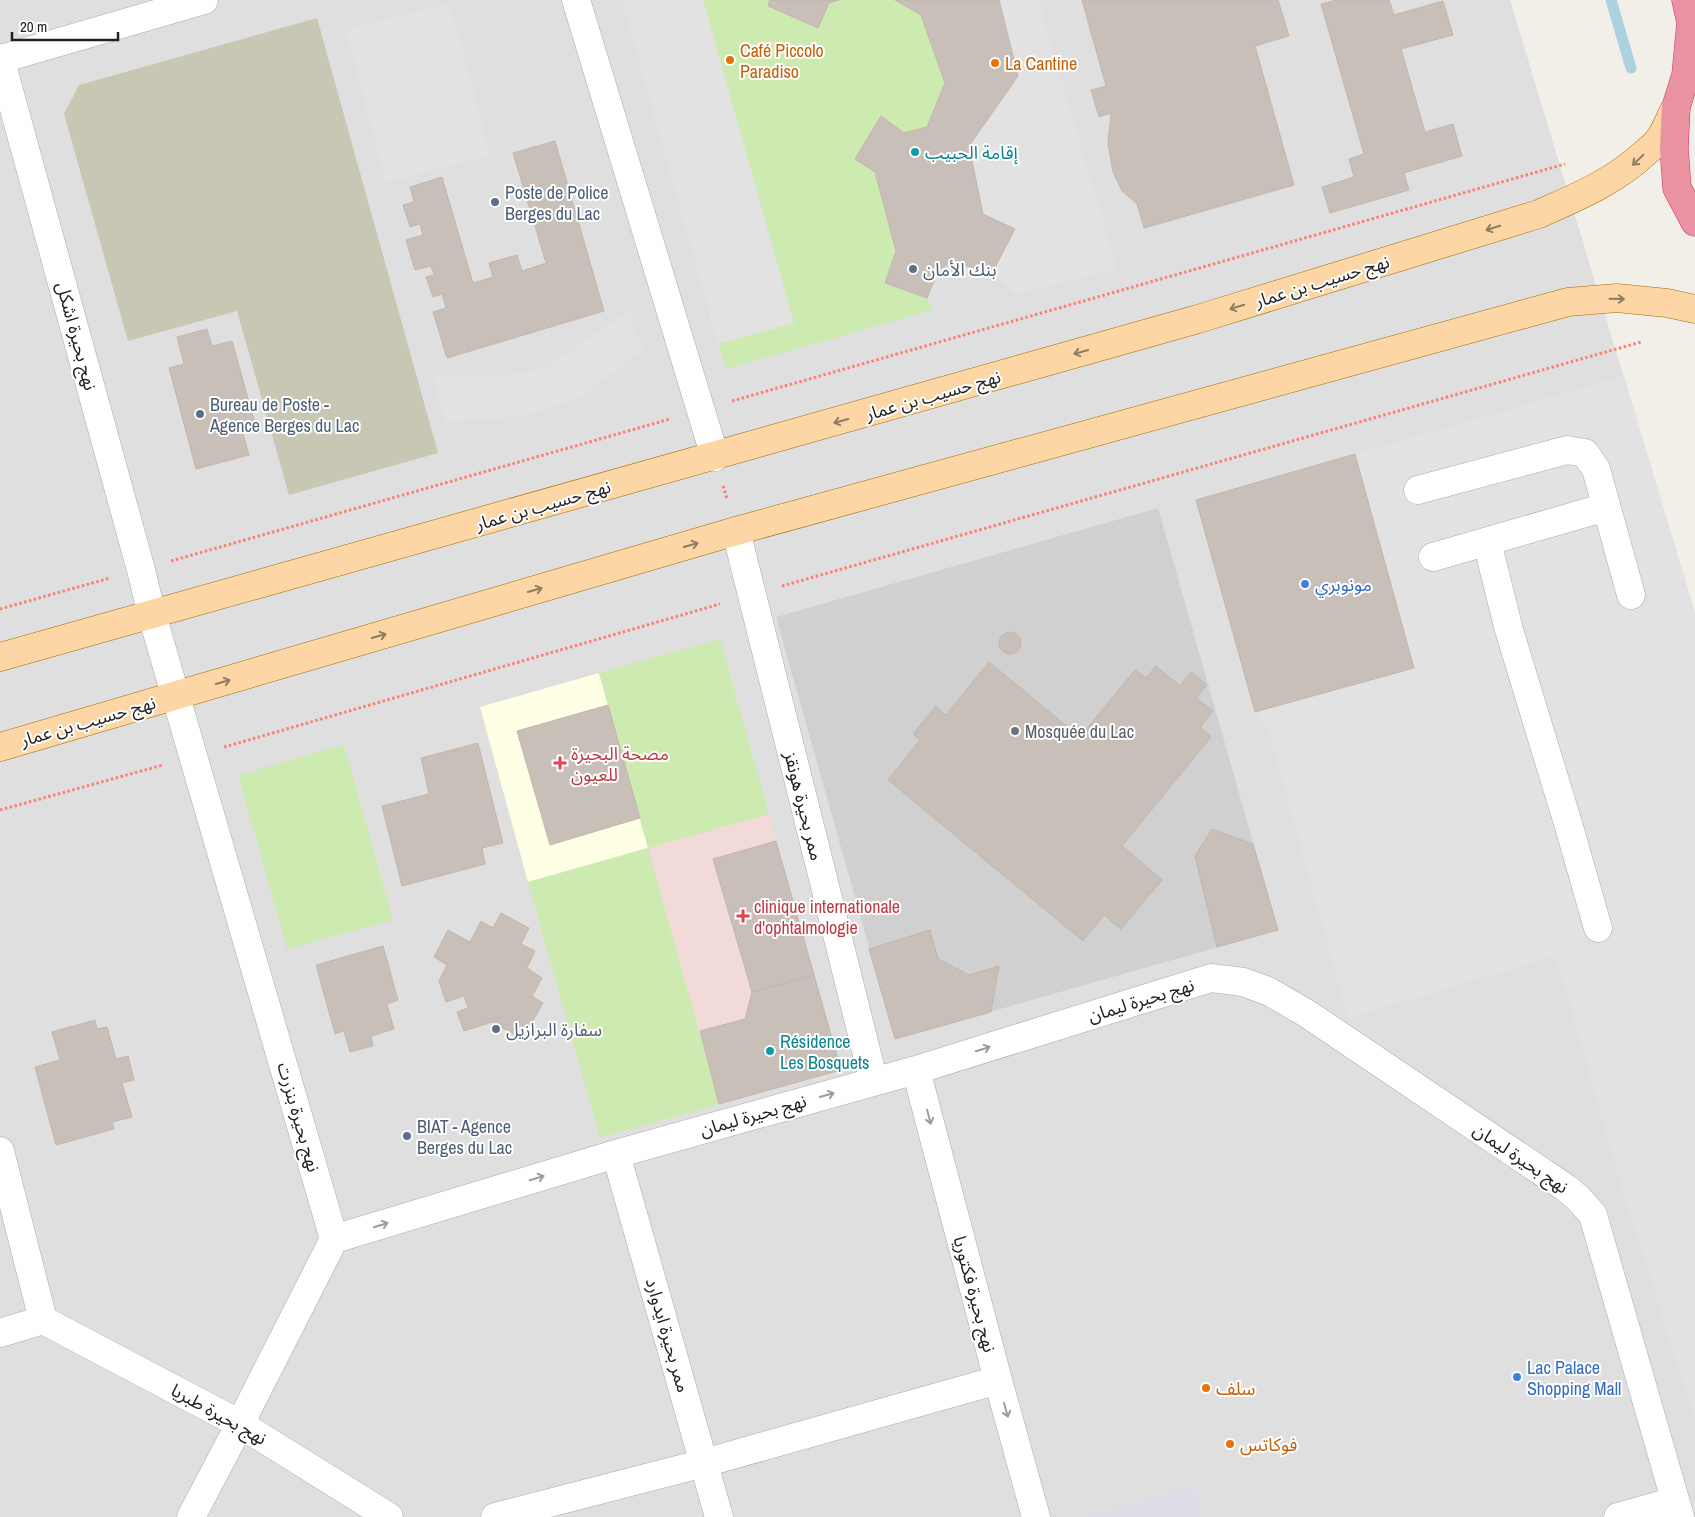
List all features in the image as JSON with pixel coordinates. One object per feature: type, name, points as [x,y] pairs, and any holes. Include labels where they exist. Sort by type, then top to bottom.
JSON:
[{"type":"highway","points":[[1686,0],[1691,22],[1686,75],[1676,107],[1674,148],[1677,188],[1695,222]]},
{"type":"main road","name":"نهج حسيب بن عمار","points":[[0,657],[715,457],[1198,319],[1539,214],[1589,192],[1632,166],[1660,138],[1676,107]]},
{"type":"main road","name":"نهج حسيب بن عمار","points":[[0,747],[736,531],[1568,302],[1617,298],[1667,303],[1695,309]]},
{"type":"street","points":[[0,58],[204,0]]},
{"type":"street","points":[[576,0],[715,457]]},
{"type":"street","name":"نهج بحيرة اشكل","points":[[0,58],[152,615]]},
{"type":"street","points":[[1418,490],[1567,450],[1585,453],[1596,469],[1631,595]]},
{"type":"street","points":[[1433,557],[1606,507]]},
{"type":"street","name":"ممر بحيرة هونقز","points":[[736,531],[874,1082]]},
{"type":"street","points":[[1487,542],[1508,630],[1570,830],[1598,928]]},
{"type":"street","name":"نهج حسيب بن عمار","points":[[152,615],[176,695]]},
{"type":"street","name":"نهج بحيرة بنزرت","points":[[176,695],[334,1239]]},
{"type":"street","name":"نهج بحيرة ليمان","points":[[334,1239],[616,1154],[916,1070],[1211,978],[1243,982],[1268,991],[1306,1013],[1566,1188],[1593,1215],[1677,1509]]},
{"type":"street","name":"نهج بحيرة فكتوريا","points":[[916,1070],[1036,1517]]},
{"type":"street","points":[[0,1151],[43,1320],[0,1333]]},
{"type":"street","name":"ممر بحيرة ايدوارد","points":[[616,1154],[719,1517]]},
{"type":"street","points":[[191,1517],[334,1239]]},
{"type":"street","name":"نهج بحيرة طبريا","points":[[43,1320],[240,1424],[389,1517]]},
{"type":"street","points":[[495,1517],[704,1463],[998,1380]]},
{"type":"street","points":[[1618,1517],[1677,1509]]},
{"type":"path","points":[[0,610],[1570,163]]},
{"type":"path","points":[[0,810],[1641,342]]},
{"type":"path","points":[[715,457],[736,531]]},
{"type":"shaded area","points":[[0,0],[1510,0],[1695,613],[1695,1517],[0,1517]]},
{"type":"shaded area","points":[[622,0],[703,0],[794,323],[718,344]]},
{"type":"shaded area","points":[[999,0],[1038,0],[1117,268],[1015,295],[992,273],[1015,229],[983,214],[969,146],[1018,76]]},
{"type":"shaded area","points":[[450,3],[490,155],[386,183],[346,30]]},
{"type":"shaded area","points":[[317,18],[438,453],[289,495],[237,311],[128,341],[64,114],[79,85]]},
{"type":"shaded area","points":[[629,311],[643,351],[576,400],[523,416],[445,422],[433,376],[507,376],[547,367]]},
{"type":"shaded area","points":[[1624,376],[1695,613],[1695,1421],[1617,1171],[1556,956],[1348,1018],[1270,735],[1255,712],[1413,668],[1355,454]]},
{"type":"shaded area","name":"Mosquée du Lac","points":[[1158,508],[1278,930],[895,1039],[776,617]]},
{"type":"shaded area","name":"مصحة البحيرة للعيون","points":[[599,673],[648,848],[528,882],[480,707]]},
{"type":"shaded area","points":[[769,814],[841,1070],[719,1104],[648,848]]},
{"type":"shaded area","points":[[1194,1486],[1202,1517],[1084,1517]]},
{"type":"green space","name":"Café Piccolo Paradiso","points":[[703,0],[770,0],[768,6],[817,28],[829,3],[839,0],[895,0],[921,15],[945,83],[927,127],[904,133],[881,117],[855,159],[875,172],[896,251],[885,283],[927,298],[933,310],[726,369],[718,344],[794,323]]},
{"type":"green space","points":[[720,639],[769,814],[648,848],[599,673]]},
{"type":"green space","points":[[344,745],[393,920],[287,949],[238,775]]},
{"type":"green space","points":[[648,848],[719,1104],[600,1138],[528,882]]},
{"type":"building","points":[[770,0],[839,0],[829,3],[818,28],[768,6]]},
{"type":"building","name":"إقامة الحبيب","points":[[895,0],[999,0],[1018,76],[969,146],[983,214],[1015,229],[992,273],[954,262],[939,269],[927,298],[885,283],[896,251],[875,172],[855,159],[881,116],[904,133],[927,127],[945,83],[921,15]]},
{"type":"building","points":[[1082,0],[1278,0],[1289,36],[1255,46],[1294,185],[1144,228],[1137,204],[1122,191],[1113,172],[1108,143],[1111,113],[1099,117],[1091,90],[1106,86]]},
{"type":"building","points":[[1337,0],[1389,0],[1394,15],[1443,1],[1453,35],[1401,49],[1425,132],[1453,124],[1462,156],[1404,173],[1409,190],[1330,213],[1322,187],[1354,177],[1349,159],[1364,154],[1321,4]]},
{"type":"building","points":[[555,141],[604,311],[447,358],[433,312],[446,308],[442,294],[433,297],[426,277],[434,275],[431,266],[415,270],[406,240],[423,235],[420,224],[410,227],[403,205],[414,202],[410,187],[442,177],[473,283],[493,277],[489,263],[517,255],[522,271],[546,263],[513,153]]},
{"type":"building","points":[[207,329],[212,346],[232,341],[254,420],[240,423],[249,455],[196,469],[169,368],[184,364],[177,337]]},
{"type":"building","name":"مونوبري","points":[[1355,454],[1414,668],[1255,712],[1196,500]]},
{"type":"building","points":[[1010,632],[1020,639],[1021,643],[1014,653],[1010,654],[1000,647],[999,643],[1006,633]]},
{"type":"building","points":[[989,662],[1080,737],[1135,670],[1146,678],[1156,666],[1180,686],[1191,672],[1207,685],[1196,698],[1213,711],[1200,727],[1211,737],[1122,846],[1162,880],[1121,929],[1104,915],[1083,941],[888,780],[920,740],[913,734],[936,706],[946,715]]},
{"type":"building","points":[[608,705],[640,818],[550,845],[517,731]]},
{"type":"building","points":[[478,743],[503,843],[482,848],[485,864],[402,886],[382,806],[429,794],[421,758]]},
{"type":"building","points":[[1212,829],[1253,844],[1278,930],[1217,947],[1195,856]]},
{"type":"building","points":[[776,841],[814,975],[752,992],[713,859]]},
{"type":"building","points":[[501,913],[529,928],[521,944],[535,951],[527,968],[542,978],[532,996],[543,1003],[522,1039],[492,1022],[464,1031],[457,1012],[468,1008],[464,996],[446,1002],[439,981],[447,965],[434,957],[448,930],[470,942],[481,921],[493,928]]},
{"type":"building","points":[[930,930],[938,959],[969,975],[999,966],[991,1012],[895,1039],[869,949]]},
{"type":"building","points":[[383,946],[398,1000],[387,1004],[394,1029],[371,1036],[373,1046],[350,1052],[344,1031],[335,1034],[316,965]]},
{"type":"building","name":"Résidence Les Bosquets","points":[[814,975],[841,1070],[719,1104],[700,1031],[745,1019],[752,992]]},
{"type":"building","points":[[95,1020],[97,1029],[107,1027],[116,1059],[128,1056],[134,1080],[122,1083],[132,1117],[112,1122],[114,1129],[56,1145],[35,1067],[60,1060],[52,1032]]},
{"type":"waterway","points":[[1611,0],[1631,68]]},
{"type":"place","name":"Café Piccolo Paradiso","points":[[730,60]]},
{"type":"place","name":"La Cantine","points":[[995,63]]},
{"type":"place","name":"إقامة الحبيب","points":[[915,152]]},
{"type":"place","name":"Poste de Police Berges du Lac","points":[[495,202]]},
{"type":"place","name":"بنك الأمان","points":[[913,269]]},
{"type":"place","name":"Bureau de Poste - Agence Berges du Lac","points":[[200,414]]},
{"type":"place","name":"مونوبري","points":[[1305,584]]},
{"type":"place","name":"Mosquée du Lac","points":[[1015,731]]},
{"type":"place","name":"مصحة البحيرة للعيون","points":[[560,763]]},
{"type":"place","name":"clinique internationale d'ophtalmologie","points":[[743,916]]},
{"type":"place","name":"سفارة البرازيل","points":[[496,1029]]},
{"type":"place","name":"Résidence Les Bosquets","points":[[770,1051]]},
{"type":"place","name":"BIAT - Agence Berges du Lac","points":[[407,1136]]},
{"type":"place","name":"Lac Palace Shopping Mall","points":[[1517,1377]]},
{"type":"place","name":"سلف","points":[[1206,1388]]},
{"type":"place","name":"فوكاتس","points":[[1230,1444]]}]
